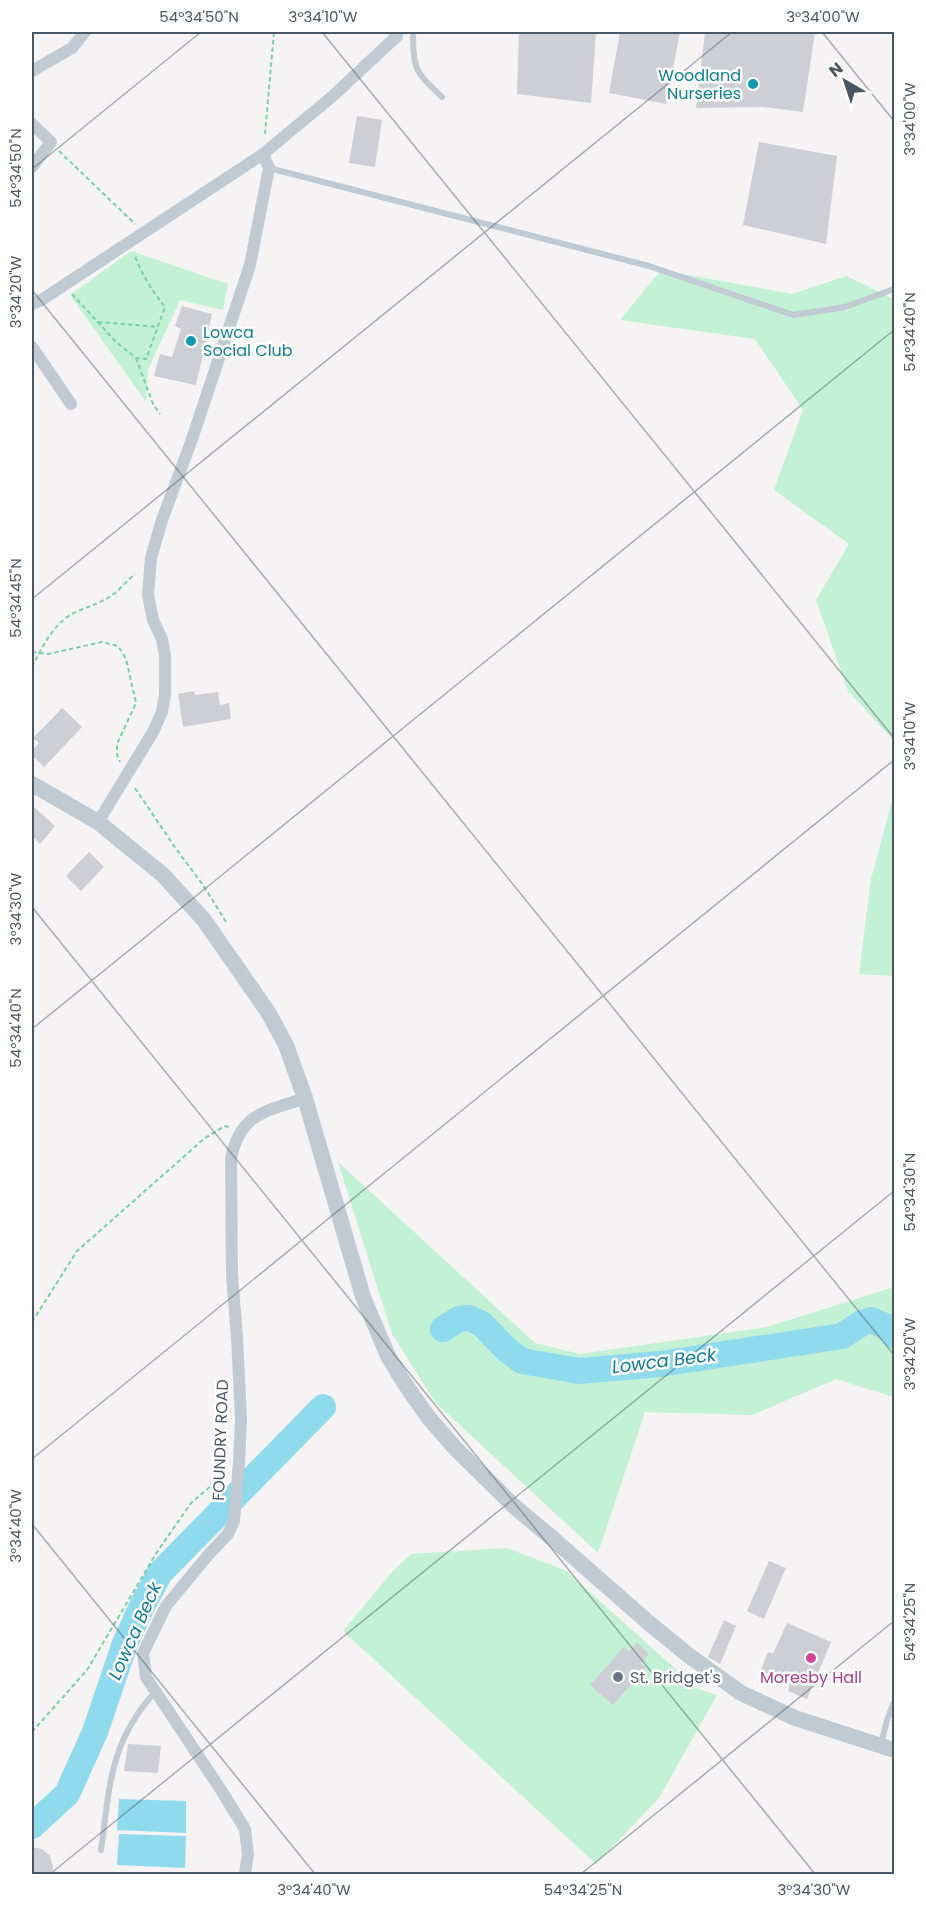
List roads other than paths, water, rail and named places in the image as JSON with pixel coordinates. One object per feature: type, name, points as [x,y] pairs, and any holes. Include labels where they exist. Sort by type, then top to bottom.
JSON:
[{"type":"street","points":[[32,71],[72,48],[85,32]]},
{"type":"street","points":[[32,304],[263,154],[334,95],[397,36]]},
{"type":"street","points":[[32,124],[51,142],[32,167]]},
{"type":"street","points":[[98,822],[153,732],[162,712],[165,694],[165,656],[162,639],[153,620],[148,595],[151,558],[250,265],[269,168],[263,154]]},
{"type":"street","points":[[32,347],[71,404]]},
{"type":"street","points":[[32,784],[98,822],[163,875],[204,920],[278,1028],[305,1098],[363,1297],[376,1329],[388,1356],[415,1401],[454,1448],[515,1507],[649,1623],[688,1655],[741,1692],[795,1718],[887,1748]]},
{"type":"street","name":"FOUNDRY ROAD","points":[[245,1875],[248,1854],[245,1829],[146,1677],[143,1653],[166,1606],[228,1534],[234,1521],[241,1419],[232,1275],[231,1158],[240,1131],[246,1124],[256,1116],[305,1098]]},
{"type":"lane","points":[[413,36],[415,67],[426,82],[442,97]]},
{"type":"lane","points":[[269,168],[649,266],[793,315],[845,307],[894,289]]},
{"type":"lane","points":[[102,1850],[113,1765],[121,1742],[136,1715],[155,1692]]},
{"type":"lane","points":[[887,1748],[886,1720],[894,1702]]},
{"type":"water","points":[[119,1799],[186,1801],[186,1833],[117,1830]]},
{"type":"water","points":[[119,1834],[186,1836],[185,1868],[117,1865]]},
{"type":"waterway","name":"Lowca Beck","points":[[443,1329],[459,1319],[469,1318],[482,1324],[506,1349],[522,1361],[579,1371],[660,1364],[842,1336],[871,1320],[887,1327],[894,1335]]},
{"type":"waterway","name":"Lowca Beck","points":[[32,1826],[67,1794],[95,1732],[124,1646],[160,1573],[323,1407]]},
{"type":"place","name":"Woodland Nurseries","points":[[753,84]]},
{"type":"place","name":"Lowca Social Club","points":[[191,341]]},
{"type":"place","name":"Moresby Hall","points":[[811,1658]]},
{"type":"place","name":"St. Bridget's","points":[[618,1677]]}]
